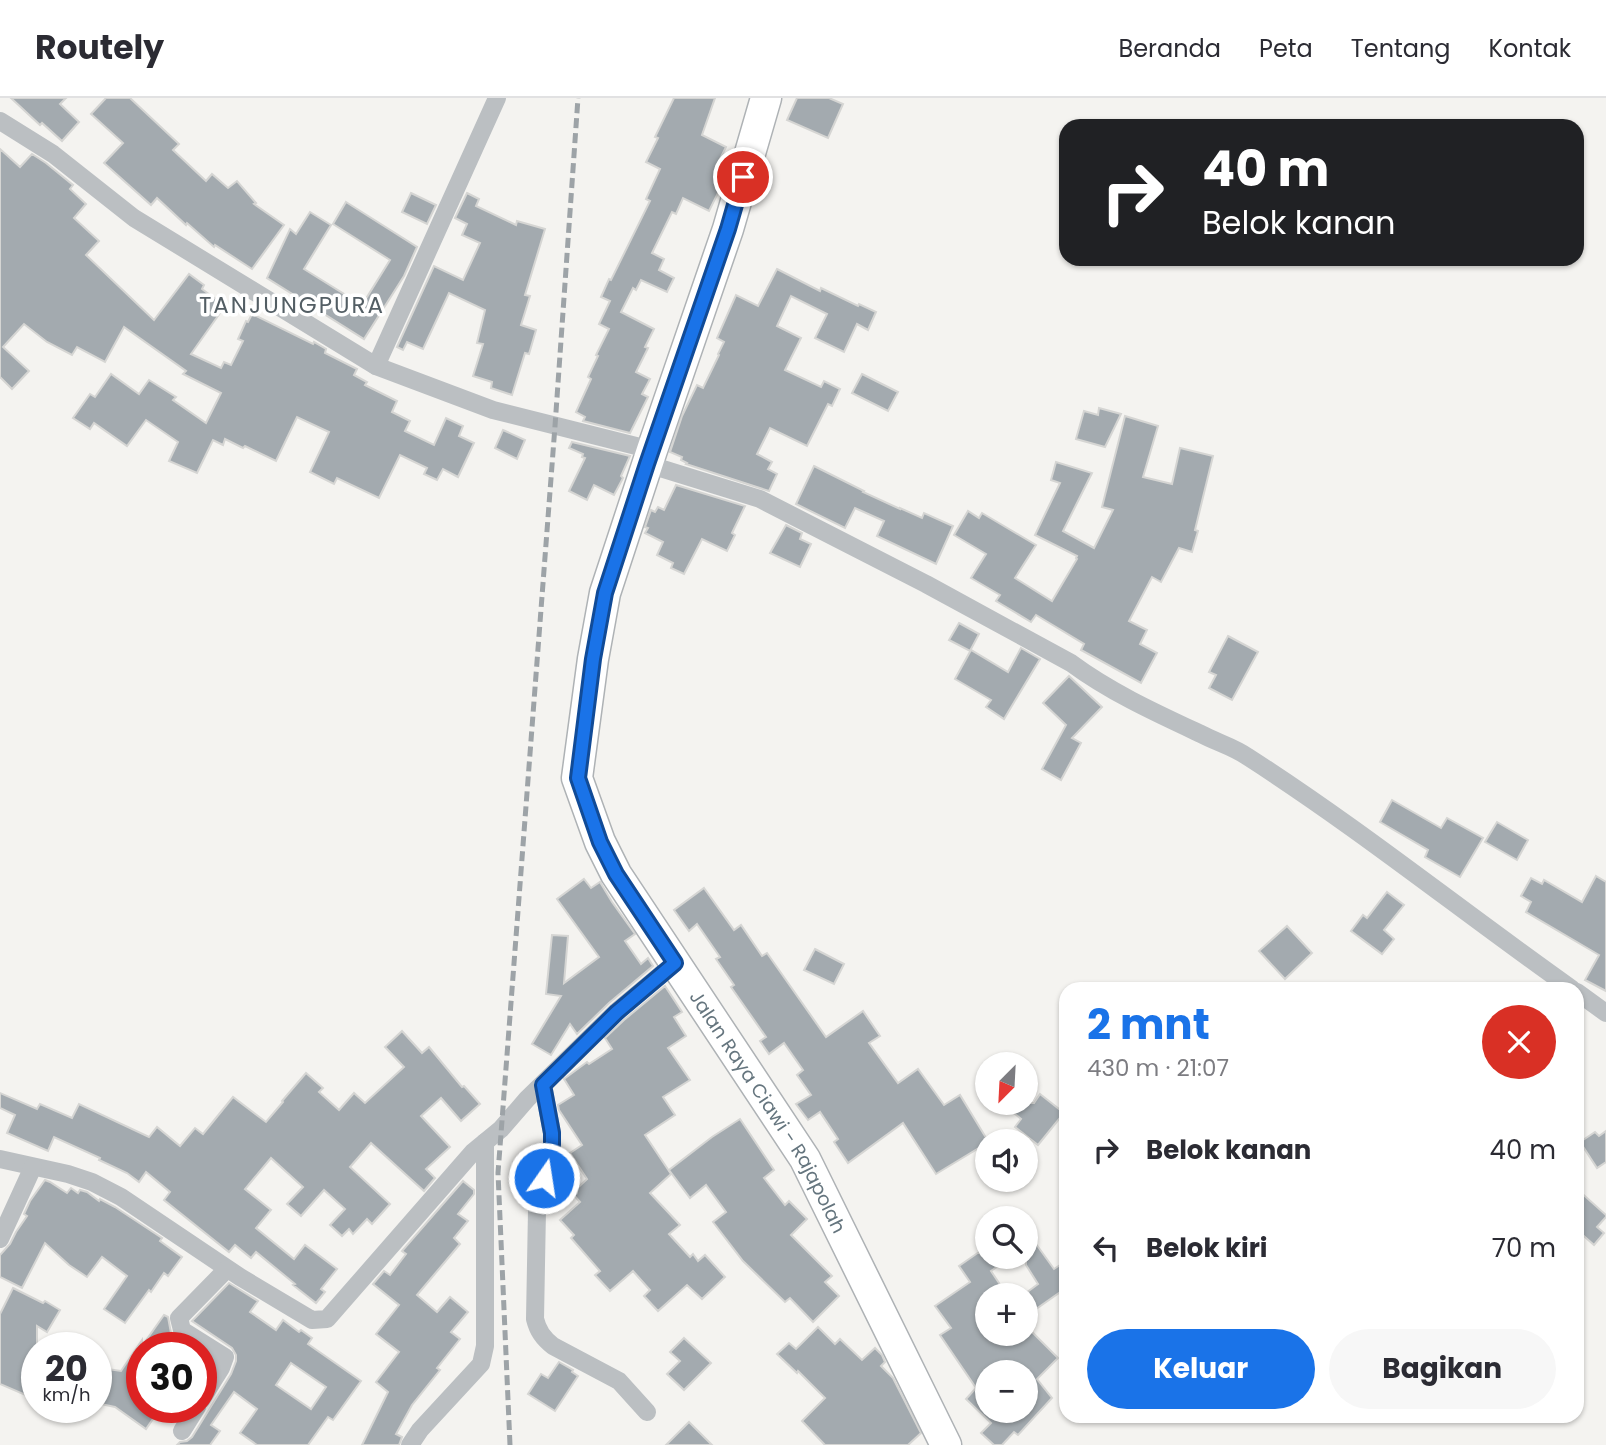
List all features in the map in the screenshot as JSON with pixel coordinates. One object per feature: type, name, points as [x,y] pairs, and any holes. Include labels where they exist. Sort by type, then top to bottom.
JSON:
[{"type":"highway","name":"Jalan Raya Ciawi - Rajapolah","points":[[766,98],[728,229],[605,593],[593,659],[578,778],[600,842],[616,874],[805,1159],[946,1445]]},
{"type":"street","points":[[376,366],[498,98]]},
{"type":"street","points":[[0,121],[53,154],[134,218],[376,366],[493,410],[649,457],[760,499],[926,584],[1070,663],[1119,694],[1245,754],[1398,860],[1562,982]]},
{"type":"street","points":[[0,1159],[68,1174],[121,1196],[228,1269],[312,1320],[327,1320],[473,1152],[501,1129],[527,1099],[617,1012],[675,963]]},
{"type":"street","points":[[1584,997],[1606,1013]]},
{"type":"street","points":[[543,1085],[552,1144],[537,1210],[537,1327],[545,1340],[553,1346],[619,1381],[647,1412]]},
{"type":"street","points":[[410,1445],[420,1430],[481,1364],[483,1358],[485,1142]]},
{"type":"street","points":[[0,1238],[33,1167]]},
{"type":"street","points":[[185,1332],[182,1330],[179,1318],[228,1269]]},
{"type":"street","points":[[217,1352],[225,1357],[217,1374]]},
{"type":"street","points":[[182,1432],[187,1423]]},
{"type":"building","points":[[11,98],[66,98],[60,104],[79,122],[62,141]]},
{"type":"building","points":[[106,98],[130,98],[179,144],[173,150],[206,181],[212,174],[228,188],[237,181],[256,203],[254,204],[284,225],[252,269],[215,245],[214,247],[157,198],[151,205],[104,163],[123,143],[91,114]]},
{"type":"building","points":[[674,98],[715,98],[702,135],[726,147],[716,167],[726,172],[709,211],[683,198],[676,214],[672,212],[652,253],[664,259],[659,270],[674,278],[667,292],[641,280],[636,290],[633,288],[621,312],[654,329],[636,372],[650,379],[642,394],[648,397],[630,433],[583,421],[585,417],[576,412],[591,379],[588,377],[598,356],[596,355],[609,329],[599,324],[610,301],[601,297],[650,201],[646,199],[660,169],[646,162]]},
{"type":"building","points":[[797,98],[829,98],[843,104],[828,138],[787,120]]},
{"type":"building","points":[[0,149],[20,167],[32,154],[73,185],[70,189],[86,204],[74,218],[99,241],[86,255],[154,320],[189,274],[204,285],[202,289],[225,306],[191,354],[221,368],[224,362],[231,365],[243,341],[238,339],[252,314],[313,344],[314,342],[326,349],[325,353],[357,369],[354,375],[367,382],[365,385],[397,401],[392,412],[410,421],[405,431],[434,445],[446,418],[463,426],[459,436],[474,443],[458,477],[443,469],[437,480],[424,474],[427,468],[400,455],[379,498],[337,478],[334,484],[310,472],[329,432],[297,417],[276,461],[225,439],[223,445],[213,440],[197,473],[169,461],[178,442],[146,420],[127,446],[94,423],[90,429],[73,418],[90,394],[95,397],[111,374],[139,394],[149,380],[176,397],[173,400],[206,423],[221,393],[183,374],[186,371],[124,327],[105,362],[77,347],[72,355],[47,342],[24,324],[3,347],[29,371],[12,389],[0,377]]},
{"type":"building","points":[[411,193],[436,205],[427,224],[402,212]]},
{"type":"building","points":[[467,193],[479,199],[476,206],[516,225],[517,221],[545,229],[525,295],[530,296],[521,325],[536,330],[529,354],[525,353],[512,395],[491,388],[492,382],[473,376],[483,344],[477,343],[485,310],[449,293],[423,349],[407,342],[403,350],[397,347],[434,266],[463,280],[480,243],[462,235],[467,224],[455,218]]},
{"type":"building","points":[[346,202],[417,247],[404,276],[364,339],[267,278],[290,229],[296,234],[310,212],[331,225],[304,269],[362,305],[390,260],[333,224]]},
{"type":"building","points":[[777,269],[820,291],[821,288],[876,312],[868,330],[857,324],[844,352],[815,338],[827,314],[791,296],[777,326],[801,338],[785,370],[821,387],[824,381],[840,389],[832,406],[828,404],[807,446],[770,428],[757,454],[772,462],[768,469],[777,474],[769,491],[686,464],[681,460],[682,457],[670,452],[682,416],[697,385],[703,388],[719,355],[724,342],[717,338],[736,295],[758,306]]},
{"type":"building","points":[[862,374],[898,392],[888,411],[852,393]]},
{"type":"building","points":[[1099,408],[1121,414],[1105,447],[1076,439],[1084,411],[1098,415]]},
{"type":"building","points":[[1125,416],[1158,426],[1143,477],[1172,484],[1180,448],[1213,456],[1192,552],[1179,548],[1161,582],[1152,577],[1129,621],[1147,630],[1140,644],[1157,653],[1141,683],[1081,650],[1084,644],[1036,615],[1031,622],[996,601],[1000,595],[971,578],[986,554],[954,535],[968,511],[979,518],[982,513],[1036,545],[1015,578],[1052,601],[1077,559],[1077,556],[1035,535],[1060,483],[1051,480],[1056,462],[1092,473],[1063,531],[1094,548],[1113,510],[1102,507]]},
{"type":"building","points":[[503,430],[525,440],[517,459],[495,448]]},
{"type":"building","points":[[572,442],[630,456],[614,495],[594,485],[587,500],[569,491],[585,458],[582,457],[583,454],[569,448]]},
{"type":"building","points":[[814,466],[900,509],[922,518],[924,513],[953,526],[936,564],[877,536],[884,521],[855,508],[845,528],[796,504]]},
{"type":"building","points":[[676,485],[745,506],[727,551],[702,539],[684,574],[671,568],[673,563],[657,555],[663,542],[645,533],[651,510],[655,512],[658,507],[664,510]]},
{"type":"building","points":[[786,525],[802,533],[800,539],[811,544],[800,567],[770,553]]},
{"type":"building","points":[[959,623],[979,634],[970,651],[949,640]]},
{"type":"building","points":[[1228,636],[1258,652],[1232,700],[1209,688],[1216,675],[1209,672]]},
{"type":"building","points":[[1021,648],[1040,659],[1004,719],[986,707],[991,700],[955,679],[971,650],[1008,672]]},
{"type":"building","points":[[1069,676],[1102,707],[1072,738],[1081,743],[1061,780],[1042,769],[1066,725],[1043,703]]},
{"type":"building","points":[[1392,800],[1441,828],[1447,818],[1483,838],[1460,877],[1425,857],[1428,850],[1380,822]]},
{"type":"building","points":[[1497,822],[1528,840],[1517,860],[1485,842]]},
{"type":"building","points":[[1596,876],[1606,882],[1606,991],[1585,980],[1599,955],[1526,912],[1531,902],[1521,896],[1531,878],[1542,884],[1544,880],[1582,902]]},
{"type":"building","points":[[584,879],[591,888],[600,882],[635,934],[625,941],[641,964],[648,958],[653,966],[577,1034],[570,1024],[551,1055],[532,1044],[561,996],[546,994],[552,935],[568,936],[564,983],[599,957],[557,899]]},
{"type":"building","points":[[704,888],[734,930],[741,925],[762,956],[767,953],[826,1037],[863,1011],[880,1036],[869,1043],[898,1083],[918,1069],[944,1105],[960,1095],[981,1129],[975,1129],[975,1150],[936,1174],[903,1123],[848,1163],[834,1142],[838,1139],[820,1112],[808,1120],[796,1104],[811,1095],[797,1075],[803,1070],[784,1043],[769,1054],[760,1041],[766,1037],[731,987],[734,985],[716,959],[720,957],[697,924],[689,931],[674,910]]},
{"type":"building","points":[[1387,892],[1404,905],[1384,930],[1394,939],[1382,954],[1351,931],[1363,915],[1367,918]]},
{"type":"building","points":[[1287,926],[1312,953],[1285,979],[1259,951]]},
{"type":"building","points":[[815,949],[844,964],[834,984],[804,970]]},
{"type":"building","points":[[665,986],[682,1012],[674,1017],[686,1036],[668,1048],[690,1080],[663,1097],[675,1115],[645,1135],[671,1174],[650,1193],[680,1225],[669,1234],[690,1257],[693,1254],[698,1261],[705,1255],[725,1277],[702,1299],[687,1285],[658,1311],[644,1296],[650,1290],[633,1271],[610,1291],[595,1275],[600,1271],[571,1238],[574,1235],[560,1220],[580,1202],[572,1193],[587,1179],[570,1153],[582,1145],[558,1105],[574,1095],[564,1079],[587,1062],[589,1064],[612,1049],[605,1038]]},
{"type":"building","points":[[402,1031],[422,1053],[429,1047],[480,1104],[461,1121],[441,1098],[421,1116],[450,1147],[426,1169],[435,1178],[424,1191],[371,1143],[350,1167],[390,1204],[372,1224],[367,1219],[353,1234],[349,1229],[342,1236],[330,1225],[345,1209],[324,1190],[301,1216],[287,1204],[303,1187],[271,1158],[245,1189],[271,1210],[256,1228],[294,1259],[305,1245],[337,1269],[321,1289],[325,1292],[316,1303],[256,1252],[251,1258],[235,1245],[229,1252],[164,1200],[170,1192],[146,1172],[139,1182],[127,1173],[99,1160],[100,1158],[54,1137],[48,1151],[7,1133],[15,1115],[0,1108],[0,1093],[37,1109],[40,1104],[72,1118],[79,1104],[149,1137],[157,1127],[180,1146],[195,1128],[203,1134],[233,1097],[266,1122],[306,1073],[323,1088],[319,1092],[339,1110],[354,1093],[365,1103],[404,1067],[385,1047]]},
{"type":"building","points":[[1040,1094],[1059,1109],[1059,1119],[1038,1145],[1038,1129],[1015,1127],[1021,1119],[1016,1115],[1038,1115]]},
{"type":"building","points":[[740,1119],[774,1170],[764,1178],[785,1205],[789,1201],[807,1219],[791,1235],[832,1276],[825,1282],[839,1296],[813,1322],[790,1298],[785,1302],[743,1261],[713,1222],[726,1212],[706,1185],[690,1198],[669,1170]]},
{"type":"building","points":[[1606,1131],[1606,1162],[1597,1168],[1584,1148],[1584,1139],[1595,1132],[1599,1136]]},
{"type":"building","points":[[45,1180],[67,1193],[71,1188],[78,1193],[80,1190],[87,1192],[99,1201],[100,1199],[115,1207],[162,1238],[160,1241],[182,1257],[168,1276],[164,1273],[151,1292],[149,1290],[125,1323],[104,1309],[127,1276],[102,1257],[87,1277],[45,1243],[22,1288],[0,1277],[0,1255],[27,1216],[24,1214],[30,1201]]},
{"type":"building","points":[[463,1181],[474,1190],[474,1194],[458,1214],[468,1221],[454,1238],[460,1244],[417,1295],[437,1312],[450,1297],[468,1312],[451,1332],[460,1339],[412,1405],[396,1434],[402,1437],[399,1445],[362,1445],[388,1392],[376,1382],[399,1352],[376,1334],[399,1305],[373,1284],[384,1271],[390,1275],[406,1254],[402,1251]]},
{"type":"building","points":[[1584,1195],[1606,1215],[1597,1227],[1604,1233],[1594,1245],[1584,1236]]},
{"type":"building","points":[[1038,1247],[1054,1269],[1059,1266],[1059,1293],[1038,1308],[1037,1283],[1029,1269],[1038,1269]]},
{"type":"building","points":[[975,1255],[975,1269],[994,1269],[991,1271],[999,1283],[975,1283],[975,1346],[1038,1346],[1038,1338],[1058,1358],[1038,1378],[1038,1360],[975,1360],[975,1387],[940,1335],[951,1328],[935,1306],[970,1282],[959,1266]]},
{"type":"building","points":[[229,1283],[258,1301],[250,1312],[276,1330],[283,1320],[299,1332],[301,1330],[312,1338],[308,1344],[361,1381],[333,1420],[328,1417],[308,1445],[257,1445],[240,1433],[257,1409],[234,1392],[217,1416],[217,1397],[231,1374],[236,1355],[232,1348],[217,1338],[217,1332],[208,1332],[192,1321]],"holes":[[[291,1363],[326,1387],[311,1409],[276,1385]]]},
{"type":"building","points":[[13,1288],[60,1310],[47,1332],[37,1326],[37,1332],[21,1332],[21,1393],[0,1384],[0,1314]]},
{"type":"building","points":[[164,1315],[168,1317],[171,1332],[152,1332]]},
{"type":"building","points":[[818,1327],[835,1344],[840,1339],[862,1360],[875,1348],[882,1355],[885,1362],[881,1366],[893,1378],[921,1433],[908,1445],[825,1445],[802,1421],[825,1398],[777,1354],[789,1343],[796,1349]]},
{"type":"building","points":[[684,1338],[711,1363],[684,1390],[667,1374],[680,1361],[670,1352]]},
{"type":"building","points":[[559,1362],[578,1376],[555,1411],[528,1394],[541,1374],[548,1378]]},
{"type":"building","points":[[126,1364],[126,1415],[112,1406],[112,1370],[121,1371]]},
{"type":"building","points":[[1038,1380],[1052,1398],[1038,1413]]},
{"type":"building","points":[[975,1389],[975,1408],[966,1399]]},
{"type":"building","points":[[689,1422],[712,1445],[666,1445]]},
{"type":"building","points":[[138,1423],[150,1423],[146,1429]]},
{"type":"building","points":[[201,1423],[212,1423],[211,1425],[220,1431],[210,1445],[177,1445],[192,1437]]},
{"type":"building","points":[[991,1423],[1029,1423],[1018,1435],[1014,1432],[1002,1445],[994,1445],[981,1433]]},
{"type":"railway","points":[[510,1445],[498,1173],[578,98]]},
{"type":"district","name":"TANJUNGPURA","points":[[292,305]]},
{"type":"route","points":[[544,1178],[552,1133],[543,1085],[617,1012],[675,963],[616,874],[600,842],[578,778],[593,659],[605,593],[728,229],[743,177]]}]
